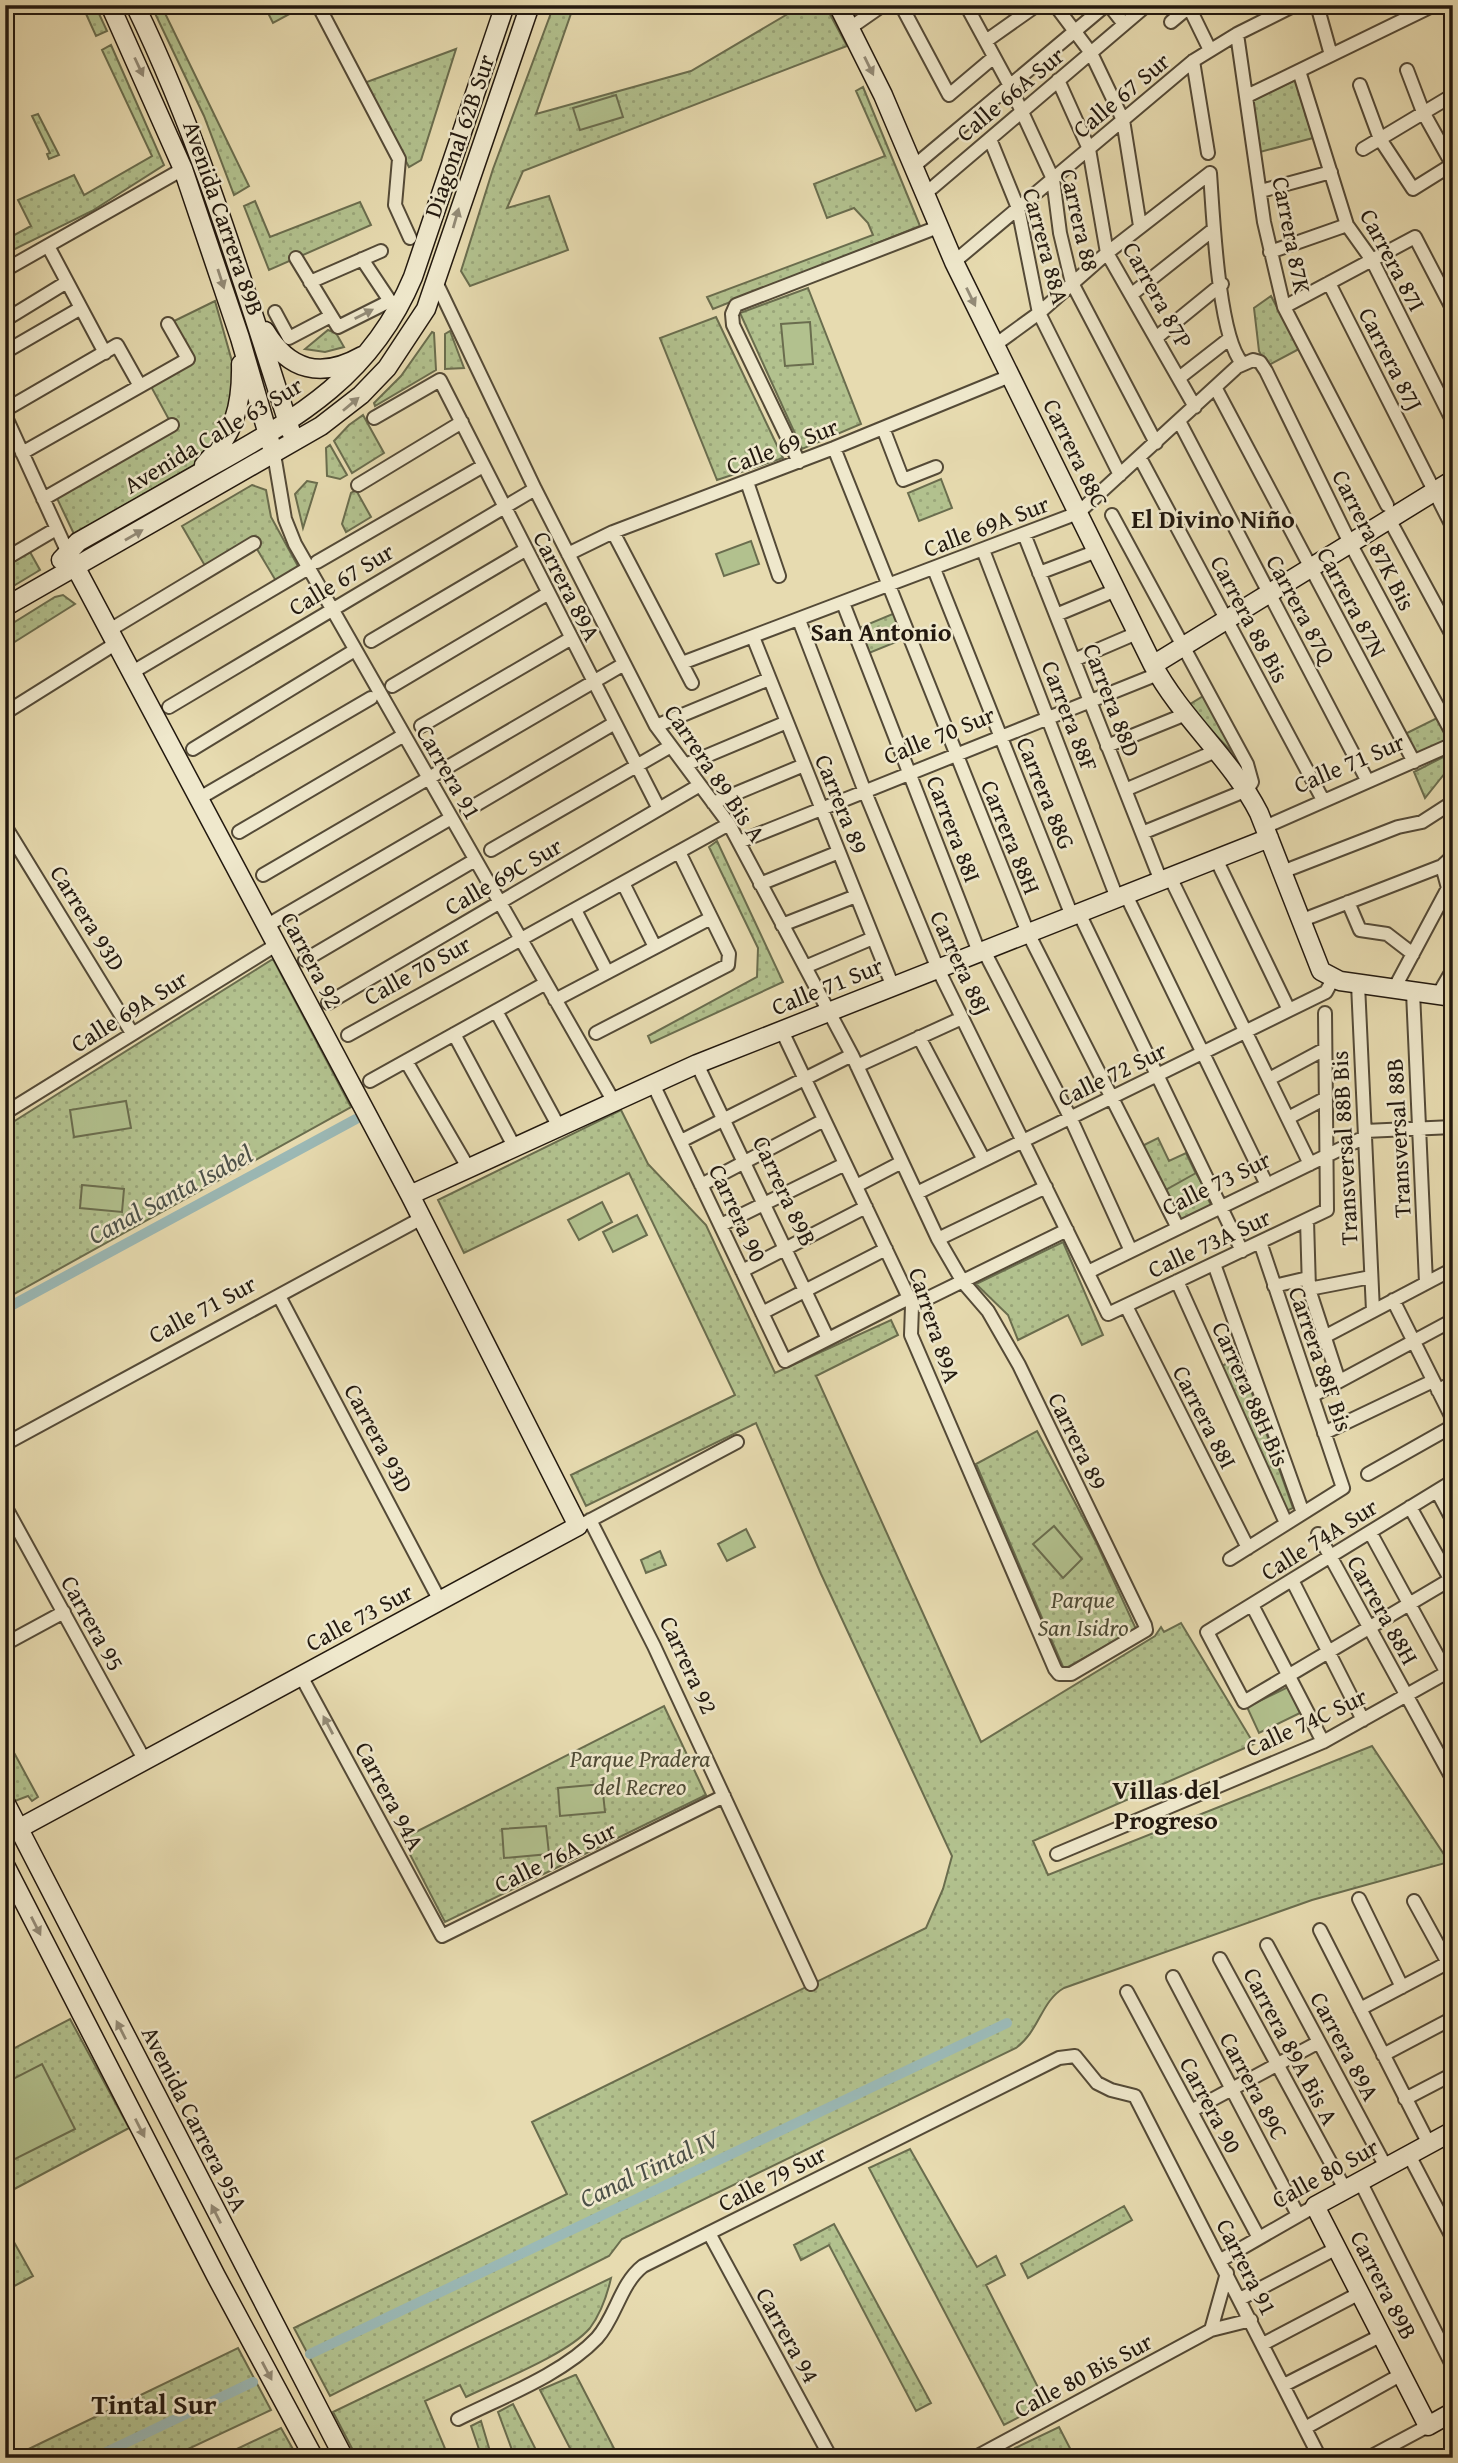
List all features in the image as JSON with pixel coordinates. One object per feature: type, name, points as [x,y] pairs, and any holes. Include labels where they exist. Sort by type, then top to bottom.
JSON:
[{"type":"street","name":"Avenida Carrera 89B","points":[[110,5],[183,169],[240,338],[274,454]]},
{"type":"street","name":"Avenida Carrera 89B","points":[[135,5],[186,117],[255,315],[294,442]]},
{"type":"street","points":[[318,5],[399,159],[395,205],[410,238]]},
{"type":"street","name":"Diagonal 62B Sur","points":[[429,228],[505,5]]},
{"type":"street","name":"Diagonal 62B Sur","points":[[437,284],[471,171],[530,5]]},
{"type":"street","name":"Carrera 88C","points":[[838,5],[883,95],[954,262],[1155,670],[1186,714],[1247,790],[1267,832],[1317,963],[1330,986]]},
{"type":"street","points":[[850,28],[883,5]]},
{"type":"street","points":[[901,5],[949,94],[994,57]]},
{"type":"street","name":"Carrera 88","points":[[966,5],[1010,86],[1053,179],[1060,233],[1072,283],[1156,443]]},
{"type":"street","points":[[986,41],[1037,5]]},
{"type":"street","points":[[1055,5],[1091,53],[1123,120],[1140,226]]},
{"type":"street","points":[[913,167],[1107,5],[1125,24]]},
{"type":"street","name":"Calle 66A Sur","points":[[932,188],[1147,5]]},
{"type":"street","name":"Calle 67 Sur","points":[[954,262],[1194,61],[1237,34],[1295,5]]},
{"type":"street","points":[[1317,5],[1331,55]]},
{"type":"street","points":[[1247,96],[1434,5]]},
{"type":"street","points":[[1171,22],[1188,6],[1210,50]]},
{"type":"street","name":"Carrera 87K","points":[[1237,34],[1270,252],[1284,307],[1453,637]]},
{"type":"street","points":[[1194,61],[1208,153]]},
{"type":"street","points":[[1360,85],[1381,139],[1413,189],[1452,164],[1423,113],[1406,70]]},
{"type":"street","name":"Carrera 87I","points":[[1299,71],[1347,225],[1372,260],[1453,422]]},
{"type":"street","name":"Carrera 87P","points":[[1058,80],[1089,149],[1107,253],[1195,407]]},
{"type":"street","points":[[1363,149],[1453,94]]},
{"type":"street","name":"Carrera 88A","points":[[989,139],[1018,208],[1039,313],[1120,475]]},
{"type":"street","points":[[5,270],[183,169]]},
{"type":"street","points":[[1261,191],[1331,172]]},
{"type":"street","points":[[995,345],[1039,313],[1107,253],[1210,173],[1214,229],[1229,339],[1242,363]]},
{"type":"street","points":[[1270,252],[1347,225]]},
{"type":"street","points":[[799,462],[740,343],[732,314],[736,305],[938,227]]},
{"type":"street","name":"Avenida Calle 63 Sur","points":[[71,560],[78,542],[268,435],[329,394],[371,350],[429,228]]},
{"type":"street","points":[[1132,294],[1214,229]]},
{"type":"street","points":[[1284,307],[1415,237],[1453,310]]},
{"type":"street","points":[[48,246],[105,353]]},
{"type":"street","points":[[310,282],[381,251]]},
{"type":"street","points":[[296,258],[334,321]]},
{"type":"street","points":[[275,312],[289,338],[395,303],[362,259]]},
{"type":"street","points":[[5,320],[67,282]]},
{"type":"street","name":"Carrera 87J","points":[[1329,283],[1453,528]]},
{"type":"street","name":"Avenida Calle 63 Sur","points":[[5,607],[36,588],[71,560],[274,454],[349,406],[387,368],[418,323],[437,284]]},
{"type":"street","name":"Carrera 89 Bis A","points":[[437,284],[535,489],[656,726],[729,824],[855,1061],[938,1239],[963,1282]]},
{"type":"street","points":[[1157,337],[1222,284]]},
{"type":"street","points":[[5,352],[81,308]]},
{"type":"street","points":[[255,315],[280,352],[293,363],[304,366],[343,365],[371,350]]},
{"type":"street","points":[[22,453],[188,359],[168,324]]},
{"type":"street","points":[[189,479],[224,443],[237,415],[242,386],[240,338]]},
{"type":"street","points":[[1179,378],[1229,339]]},
{"type":"street","points":[[5,412],[117,345],[140,386]]},
{"type":"street","name":"Carrera 87K Bis","points":[[1242,363],[1253,360],[1260,362],[1350,543],[1453,735]]},
{"type":"street","name":"Calle 69A Sur","points":[[682,663],[1078,513],[1242,363]]},
{"type":"street","name":"Calle 69 Sur","points":[[568,554],[614,532],[799,462],[1010,376]]},
{"type":"street","name":"Carrera 89A","points":[[374,418],[440,380],[592,683],[659,809]]},
{"type":"street","name":"Carrera 87N","points":[[1215,387],[1414,762]]},
{"type":"street","name":"Carrera 92","points":[[5,412],[71,560],[584,1523],[654,1646],[811,1984]]},
{"type":"street","name":"Carrera 87Q","points":[[1179,421],[1367,780]]},
{"type":"street","points":[[358,485],[462,422]]},
{"type":"street","points":[[43,499],[172,425]]},
{"type":"street","points":[[883,428],[903,480],[936,467]]},
{"type":"street","name":"Carrera 88H","points":[[834,448],[1028,933],[1178,1228]]},
{"type":"street","name":"Carrera 91","points":[[274,454],[289,531],[614,1102]]},
{"type":"street","name":"Carrera 88 Bis","points":[[1140,458],[1323,800]]},
{"type":"street","points":[[317,562],[484,466]]},
{"type":"street","name":"Calle 70 Sur","points":[[738,842],[1090,701],[1155,670],[1183,646],[1350,543],[1388,512],[1453,480]]},
{"type":"street","points":[[747,482],[779,576]]},
{"type":"street","name":"Calle 67 Sur","points":[[169,706],[535,489]]},
{"type":"street","points":[[1112,515],[1247,764],[1252,782],[1247,790],[1142,833]]},
{"type":"street","points":[[5,559],[56,529]]},
{"type":"street","points":[[614,532],[692,684]]},
{"type":"street","name":"Carrera 88D","points":[[1024,534],[1142,833],[1310,1164]]},
{"type":"street","points":[[5,713],[112,637],[254,543]]},
{"type":"street","points":[[371,641],[525,550]]},
{"type":"street","name":"Carrera 88F","points":[[983,550],[1121,896],[1203,1053],[1267,1185]]},
{"type":"street","points":[[1039,573],[1097,551]]},
{"type":"street","points":[[131,673],[305,569]]},
{"type":"street","name":"Carrera 88G","points":[[934,569],[1076,914],[1158,1074],[1242,1251]]},
{"type":"street","points":[[1056,615],[1116,590]]},
{"type":"street","points":[[392,686],[547,594]]},
{"type":"street","name":"Carrera 88I","points":[[843,603],[982,952],[1070,1118],[1131,1251]]},
{"type":"street","name":"Carrera 88J","points":[[799,620],[864,792],[938,969],[1108,1314]]},
{"type":"street","points":[[1074,660],[1137,634]]},
{"type":"street","name":"Carrera 89","points":[[753,637],[893,987]]},
{"type":"street","points":[[421,726],[570,639]]},
{"type":"street","points":[[193,749],[355,650]]},
{"type":"street","points":[[263,874],[624,664]]},
{"type":"street","points":[[656,726],[769,678]]},
{"type":"street","points":[[198,799],[371,698]]},
{"type":"street","points":[[1107,746],[1186,714]]},
{"type":"street","points":[[685,765],[787,722]]},
{"type":"street","points":[[467,810],[613,724]]},
{"type":"street","points":[[239,832],[404,735]]},
{"type":"street","name":"Calle 71 Sur","points":[[411,1195],[697,1064],[1216,859],[1323,800],[1453,744]]},
{"type":"street","points":[[491,850],[671,746]]},
{"type":"street","points":[[1125,790],[1216,751]]},
{"type":"street","points":[[713,803],[804,765]]},
{"type":"street","name":"Calle 69C Sur","points":[[328,1003],[700,785]]},
{"type":"street","points":[[1282,872],[1398,827],[1422,822],[1453,803]]},
{"type":"street","points":[[266,926],[446,821]]},
{"type":"street","name":"Calle 70 Sur","points":[[348,1035],[729,824]]},
{"type":"street","name":"Carrera 93D","points":[[5,827],[132,1032]]},
{"type":"street","points":[[596,1033],[728,965],[729,954],[678,852]]},
{"type":"street","points":[[760,884],[839,852]]},
{"type":"street","points":[[1300,920],[1441,866],[1453,856]]},
{"type":"street","points":[[1216,859],[1289,1010]]},
{"type":"street","points":[[305,960],[475,860]]},
{"type":"street","points":[[1394,989],[1448,888],[1441,866]]},
{"type":"street","points":[[623,883],[655,947]]},
{"type":"street","points":[[782,925],[856,896]]},
{"type":"street","points":[[1348,902],[1360,930],[1387,934],[1413,954]]},
{"type":"street","points":[[575,910],[607,972]]},
{"type":"street","points":[[555,1000],[711,918]]},
{"type":"street","points":[[805,967],[873,939]]},
{"type":"street","name":"Calle 69A Sur","points":[[5,1113],[276,944]]},
{"type":"street","points":[[1330,986],[1358,984],[1445,996],[1453,969]]},
{"type":"street","points":[[370,1081],[546,983]]},
{"type":"street","name":"Transversal 88B Bis","points":[[1358,984],[1373,1311]]},
{"type":"street","name":"Calle 72 Sur","points":[[916,1193],[1289,1010],[1330,986]]},
{"type":"street","name":"Transversal 88B","points":[[1413,992],[1426,1283]]},
{"type":"street","points":[[496,1011],[559,1127]]},
{"type":"street","points":[[1325,1013],[1326,1156]]},
{"type":"street","points":[[681,1141],[805,1079],[919,1037],[962,1018]]},
{"type":"street","name":"Carrera 89A","points":[[782,1031],[911,1302],[911,1335],[1059,1674]]},
{"type":"street","points":[[454,1034],[515,1147]]},
{"type":"street","points":[[919,1037],[984,1160]]},
{"type":"street","points":[[1269,1079],[1325,1049]]},
{"type":"street","points":[[406,1061],[469,1168]]},
{"type":"street","name":"Carrera 89B","points":[[697,1064],[828,1339]]},
{"type":"street","name":"Carrera 90","points":[[653,1084],[785,1361],[828,1339]]},
{"type":"street","points":[[1288,1118],[1326,1098]]},
{"type":"street","points":[[701,1185],[824,1120]]},
{"type":"street","name":"Calle 73 Sur","points":[[1088,1272],[1310,1164],[1365,1134],[1453,1127]]},
{"type":"street","name":"Calle 73A Sur","points":[[1108,1314],[1328,1210],[1326,1156]]},
{"type":"street","points":[[856,1186],[902,1162]]},
{"type":"street","points":[[721,1226],[845,1164]]},
{"type":"street","points":[[938,1239],[1046,1187]]},
{"type":"street","points":[[742,1270],[866,1206]]},
{"type":"street","name":"Calle 71 Sur","points":[[5,1444],[422,1218]]},
{"type":"street","points":[[1307,1220],[1308,1283],[1339,1381]]},
{"type":"street","points":[[828,1339],[963,1282],[1067,1230]]},
{"type":"street","name":"Carrera 88F Bis","points":[[1259,1242],[1343,1488],[1303,1513]]},
{"type":"street","points":[[762,1313],[886,1249]]},
{"type":"street","points":[[1214,1264],[1303,1513],[1230,1559]]},
{"type":"street","points":[[1324,1337],[1453,1269]]},
{"type":"street","points":[[1275,1286],[1371,1277]]},
{"type":"street","name":"Carrera 88H Bis","points":[[1177,1281],[1286,1523]]},
{"type":"street","name":"Carrera 89","points":[[963,1282],[988,1311],[1019,1365],[1145,1625],[1146,1630],[1072,1674],[1059,1674]]},
{"type":"street","name":"Carrera 93D","points":[[279,1296],[440,1601]]},
{"type":"street","points":[[1393,1300],[1453,1420]]},
{"type":"street","name":"Carrera 88I","points":[[1126,1306],[1248,1548]]},
{"type":"street","points":[[1312,1396],[1453,1320]]},
{"type":"street","points":[[1324,1433],[1436,1386],[1453,1382]]},
{"type":"street","points":[[1368,1474],[1453,1426]]},
{"type":"street","name":"Calle 73 Sur","points":[[12,1832],[737,1442]]},
{"type":"street","name":"Calle 74A Sur","points":[[1289,1676],[1244,1702],[1207,1632],[1453,1481]]},
{"type":"street","points":[[1437,1491],[1453,1521]]},
{"type":"street","name":"Carrera 95","points":[[5,1506],[145,1760]]},
{"type":"street","points":[[1289,1676],[1452,1581],[1410,1507]]},
{"type":"street","points":[[1370,1532],[1451,1675]]},
{"type":"street","name":"Carrera 88H","points":[[1318,1534],[1452,1779]]},
{"type":"street","points":[[1292,1580],[1363,1720]]},
{"type":"street","points":[[1252,1605],[1323,1742]]},
{"type":"street","points":[[5,1644],[64,1612]]},
{"type":"street","name":"Calle 74C Sur","points":[[1057,1854],[1323,1742],[1406,1695],[1451,1675]]},
{"type":"street","name":"Carrera 94A","points":[[301,1676],[442,1936]]},
{"type":"street","name":"Calle 76A Sur","points":[[442,1936],[724,1796]]},
{"type":"street","name":"Avenida Carrera 95A","points":[[5,1802],[12,1832],[344,2458]]},
{"type":"street","points":[[5,1865],[313,2458]]},
{"type":"street","points":[[1359,1899],[1402,1987]]},
{"type":"street","points":[[1360,2009],[1451,1965],[1414,1901]]},
{"type":"street","points":[[1320,1930],[1429,2144]]},
{"type":"street","name":"Carrera 89A","points":[[1267,1945],[1386,2167]]},
{"type":"street","name":"Carrera 89A Bis A","points":[[1220,1959],[1277,2064],[1353,2185],[1453,2367]]},
{"type":"street","name":"Carrera 89C","points":[[1173,1977],[1298,2215]]},
{"type":"street","name":"Carrera 90","points":[[1127,1992],[1259,2238]]},
{"type":"street","points":[[1383,2055],[1453,2018]]},
{"type":"street","points":[[1191,2111],[1319,2042]]},
{"type":"street","name":"Calle 79 Sur","points":[[458,2419],[572,2361],[599,2336],[637,2271],[1059,2058],[1075,2056],[1097,2083],[1135,2096]]},
{"type":"street","points":[[1405,2099],[1453,2074]]},
{"type":"street","name":"Carrera 91","points":[[1135,2096],[1320,2458]]},
{"type":"street","name":"Calle 80 Sur","points":[[1221,2260],[1453,2131]]},
{"type":"street","points":[[1409,2155],[1453,2239]]},
{"type":"street","name":"Carrera 89B","points":[[1315,2206],[1428,2426]]},
{"type":"street","name":"Carrera 94","points":[[709,2233],[831,2458]]},
{"type":"street","points":[[1240,2299],[1337,2248]]},
{"type":"street","points":[[1211,2330],[1227,2273]]},
{"type":"street","points":[[223,2289],[241,2287],[247,2275]]},
{"type":"street","points":[[1263,2344],[1360,2293]]},
{"type":"street","points":[[244,2328],[251,2317],[269,2316]]},
{"type":"street","name":"Calle 80 Bis Sur","points":[[974,2458],[1211,2330],[1251,2320]]},
{"type":"street","points":[[1284,2385],[1382,2335]]},
{"type":"street","points":[[1305,2428],[1402,2374]]},
{"type":"street","points":[[1368,2458],[1453,2412]]},
{"type":"green space","points":[[82,5],[95,5],[107,31],[96,36]]},
{"type":"green space","points":[[151,5],[161,5],[249,186],[234,195],[204,116]]},
{"type":"green space","points":[[264,5],[292,5],[295,11],[273,23]]},
{"type":"green space","points":[[554,5],[574,5],[536,114],[691,71],[803,5],[825,5],[847,46],[523,171],[507,208],[549,196],[568,250],[470,286],[461,271],[493,169]]},
{"type":"green space","points":[[111,45],[164,165],[92,211],[5,254],[5,240],[31,226],[18,200],[74,175],[84,195],[152,156],[102,50]]},
{"type":"green space","points":[[456,49],[421,160],[409,167],[364,83]]},
{"type":"green space","points":[[1295,80],[1313,138],[1260,152],[1252,101]]},
{"type":"green space","points":[[863,87],[920,226],[713,309],[707,297],[873,235],[868,223],[854,208],[827,218],[814,184],[885,156],[856,91]]},
{"type":"green space","points":[[616,95],[623,117],[580,130],[573,108]]},
{"type":"green space","points":[[38,114],[59,155],[49,159],[47,154],[50,153],[32,116]]},
{"type":"green space","points":[[255,201],[270,237],[360,202],[371,225],[269,270],[244,206]]},
{"type":"green space","points":[[808,288],[861,424],[802,449],[740,313]]},
{"type":"green space","points":[[1271,296],[1299,349],[1267,366],[1259,351],[1254,308]]},
{"type":"green space","points":[[215,301],[235,372],[236,396],[216,443],[193,466],[74,534],[54,492],[172,425],[148,381],[188,359],[168,324]]},
{"type":"green space","points":[[716,317],[783,458],[717,480],[660,338]]},
{"type":"green space","points":[[810,322],[813,364],[785,366],[781,324]]},
{"type":"green space","points":[[328,330],[336,333],[344,347],[325,352],[305,349]]},
{"type":"green space","points":[[450,331],[464,368],[445,369],[445,334]]},
{"type":"green space","points":[[432,332],[436,370],[375,406],[374,403],[401,376]]},
{"type":"green space","points":[[363,415],[384,453],[352,473],[334,441]]},
{"type":"green space","points":[[330,445],[347,475],[340,479],[327,476],[326,448]]},
{"type":"green space","points":[[941,479],[952,508],[919,521],[908,493]]},
{"type":"green space","points":[[307,481],[317,483],[303,528],[295,494]]},
{"type":"green space","points":[[252,485],[266,490],[271,517],[299,568],[276,581],[254,544],[208,571],[182,526]]},
{"type":"green space","points":[[356,490],[371,517],[346,532],[342,524],[351,493]]},
{"type":"green space","points":[[751,541],[759,564],[724,576],[716,554]]},
{"type":"green space","points":[[30,552],[40,570],[5,591],[5,567]]},
{"type":"green space","points":[[63,595],[75,604],[5,648],[5,628],[55,597]]},
{"type":"green space","points":[[895,613],[906,638],[869,653],[859,628]]},
{"type":"green space","points":[[1205,695],[1242,762],[1187,706]]},
{"type":"green space","points":[[1437,718],[1449,740],[1417,756],[1405,734]]},
{"type":"green space","points":[[1453,752],[1453,763],[1425,798],[1414,772]]},
{"type":"green space","points":[[717,841],[783,982],[651,1043],[648,1036],[757,977],[758,948],[709,847]]},
{"type":"green space","points":[[273,959],[351,1107],[5,1299],[5,1127]]},
{"type":"green space","points":[[126,1101],[131,1128],[74,1137],[70,1110]]},
{"type":"green space","points":[[621,1110],[648,1164],[706,1225],[775,1373],[891,1320],[898,1335],[816,1376],[981,1742],[1155,1636],[1161,1627],[1164,1632],[1181,1623],[1254,1744],[1033,1841],[1048,1875],[1372,1746],[1449,1862],[1312,1900],[1064,1988],[1050,2000],[1030,2033],[1016,2048],[622,2239],[609,2256],[330,2396],[294,2328],[567,2194],[532,2122],[926,1928],[943,1889],[952,1856],[821,1574],[756,1423],[586,1506],[571,1475],[735,1395],[629,1173],[464,1253],[438,1200]]},
{"type":"green space","points":[[1158,1138],[1169,1161],[1186,1153],[1211,1205],[1179,1221],[1142,1146]]},
{"type":"green space","points":[[1196,1173],[1206,1191],[1174,1209],[1164,1191]]},
{"type":"green space","points":[[82,1185],[124,1189],[122,1212],[80,1208]]},
{"type":"green space","points":[[602,1202],[612,1222],[579,1240],[568,1220]]},
{"type":"green space","points":[[637,1215],[647,1235],[613,1252],[603,1232]]},
{"type":"green space","points":[[1063,1242],[1103,1335],[1082,1345],[1068,1315],[1018,1340],[1008,1315],[976,1284]]},
{"type":"green space","points":[[1239,1357],[1293,1508],[1284,1512],[1220,1367]]},
{"type":"green space","name":"Parque San Isidro","points":[[1037,1431],[1096,1542],[1136,1629],[1064,1669],[976,1464]]},
{"type":"green space","points":[[1054,1526],[1082,1559],[1063,1578],[1033,1544]]},
{"type":"green space","points":[[746,1529],[755,1547],[727,1561],[718,1544]]},
{"type":"green space","points":[[660,1551],[666,1565],[646,1573],[641,1560]]},
{"type":"green space","points":[[1288,1687],[1300,1713],[1259,1733],[1247,1707]]},
{"type":"green space","name":"Parque Pradera del Recreo","points":[[664,1706],[706,1795],[445,1922],[402,1839]]},
{"type":"green space","points":[[5,1736],[38,1797],[32,1801],[28,1796],[15,1801],[5,1781]]},
{"type":"green space","points":[[602,1784],[605,1812],[560,1816],[558,1788]]},
{"type":"green space","points":[[546,1826],[549,1854],[504,1858],[502,1829]]},
{"type":"green space","points":[[70,2019],[129,2128],[5,2194],[5,2053]]},
{"type":"green space","points":[[42,2064],[75,2129],[5,2164],[5,2083]]},
{"type":"green space","points":[[910,2149],[977,2267],[996,2256],[1005,2275],[986,2285],[1046,2403],[1004,2425],[869,2168]]},
{"type":"green space","points":[[1124,2206],[1132,2220],[1028,2278],[1021,2264]]},
{"type":"green space","points":[[834,2224],[931,2403],[916,2411],[829,2245],[801,2260],[794,2245]]},
{"type":"green space","points":[[10,2235],[33,2276],[5,2291],[5,2237]]},
{"type":"green space","points":[[611,2278],[594,2322],[580,2338],[566,2348],[466,2397],[460,2385],[425,2401],[449,2458],[357,2458],[333,2412]]},
{"type":"green space","points":[[238,2348],[271,2410],[169,2458],[10,2458]]},
{"type":"green space","points":[[576,2375],[619,2458],[575,2458],[540,2390]]},
{"type":"green space","points":[[513,2404],[540,2458],[515,2458],[498,2412]]},
{"type":"green space","points":[[481,2421],[492,2458],[482,2458],[471,2426]]},
{"type":"green space","points":[[1059,2427],[1075,2458],[1021,2458],[1015,2448]]},
{"type":"green space","points":[[281,2428],[298,2458],[218,2458]]},
{"type":"waterway","name":"Canal Santa Isabel","points":[[5,1309],[356,1119]]},
{"type":"waterway","name":"Canal Tintal IV","points":[[310,2354],[1007,2023]]},
{"type":"waterway","name":"Canal Tintal IV","points":[[94,2458],[253,2382]]},
{"type":"district","name":"El Divino Niño","points":[[1213,518]]},
{"type":"district","name":"San Antonio","points":[[881,631]]},
{"type":"district","name":"Villas del Progreso","points":[[1166,1804]]},
{"type":"district","name":"Tintal Sur","points":[[154,2403]]}]
